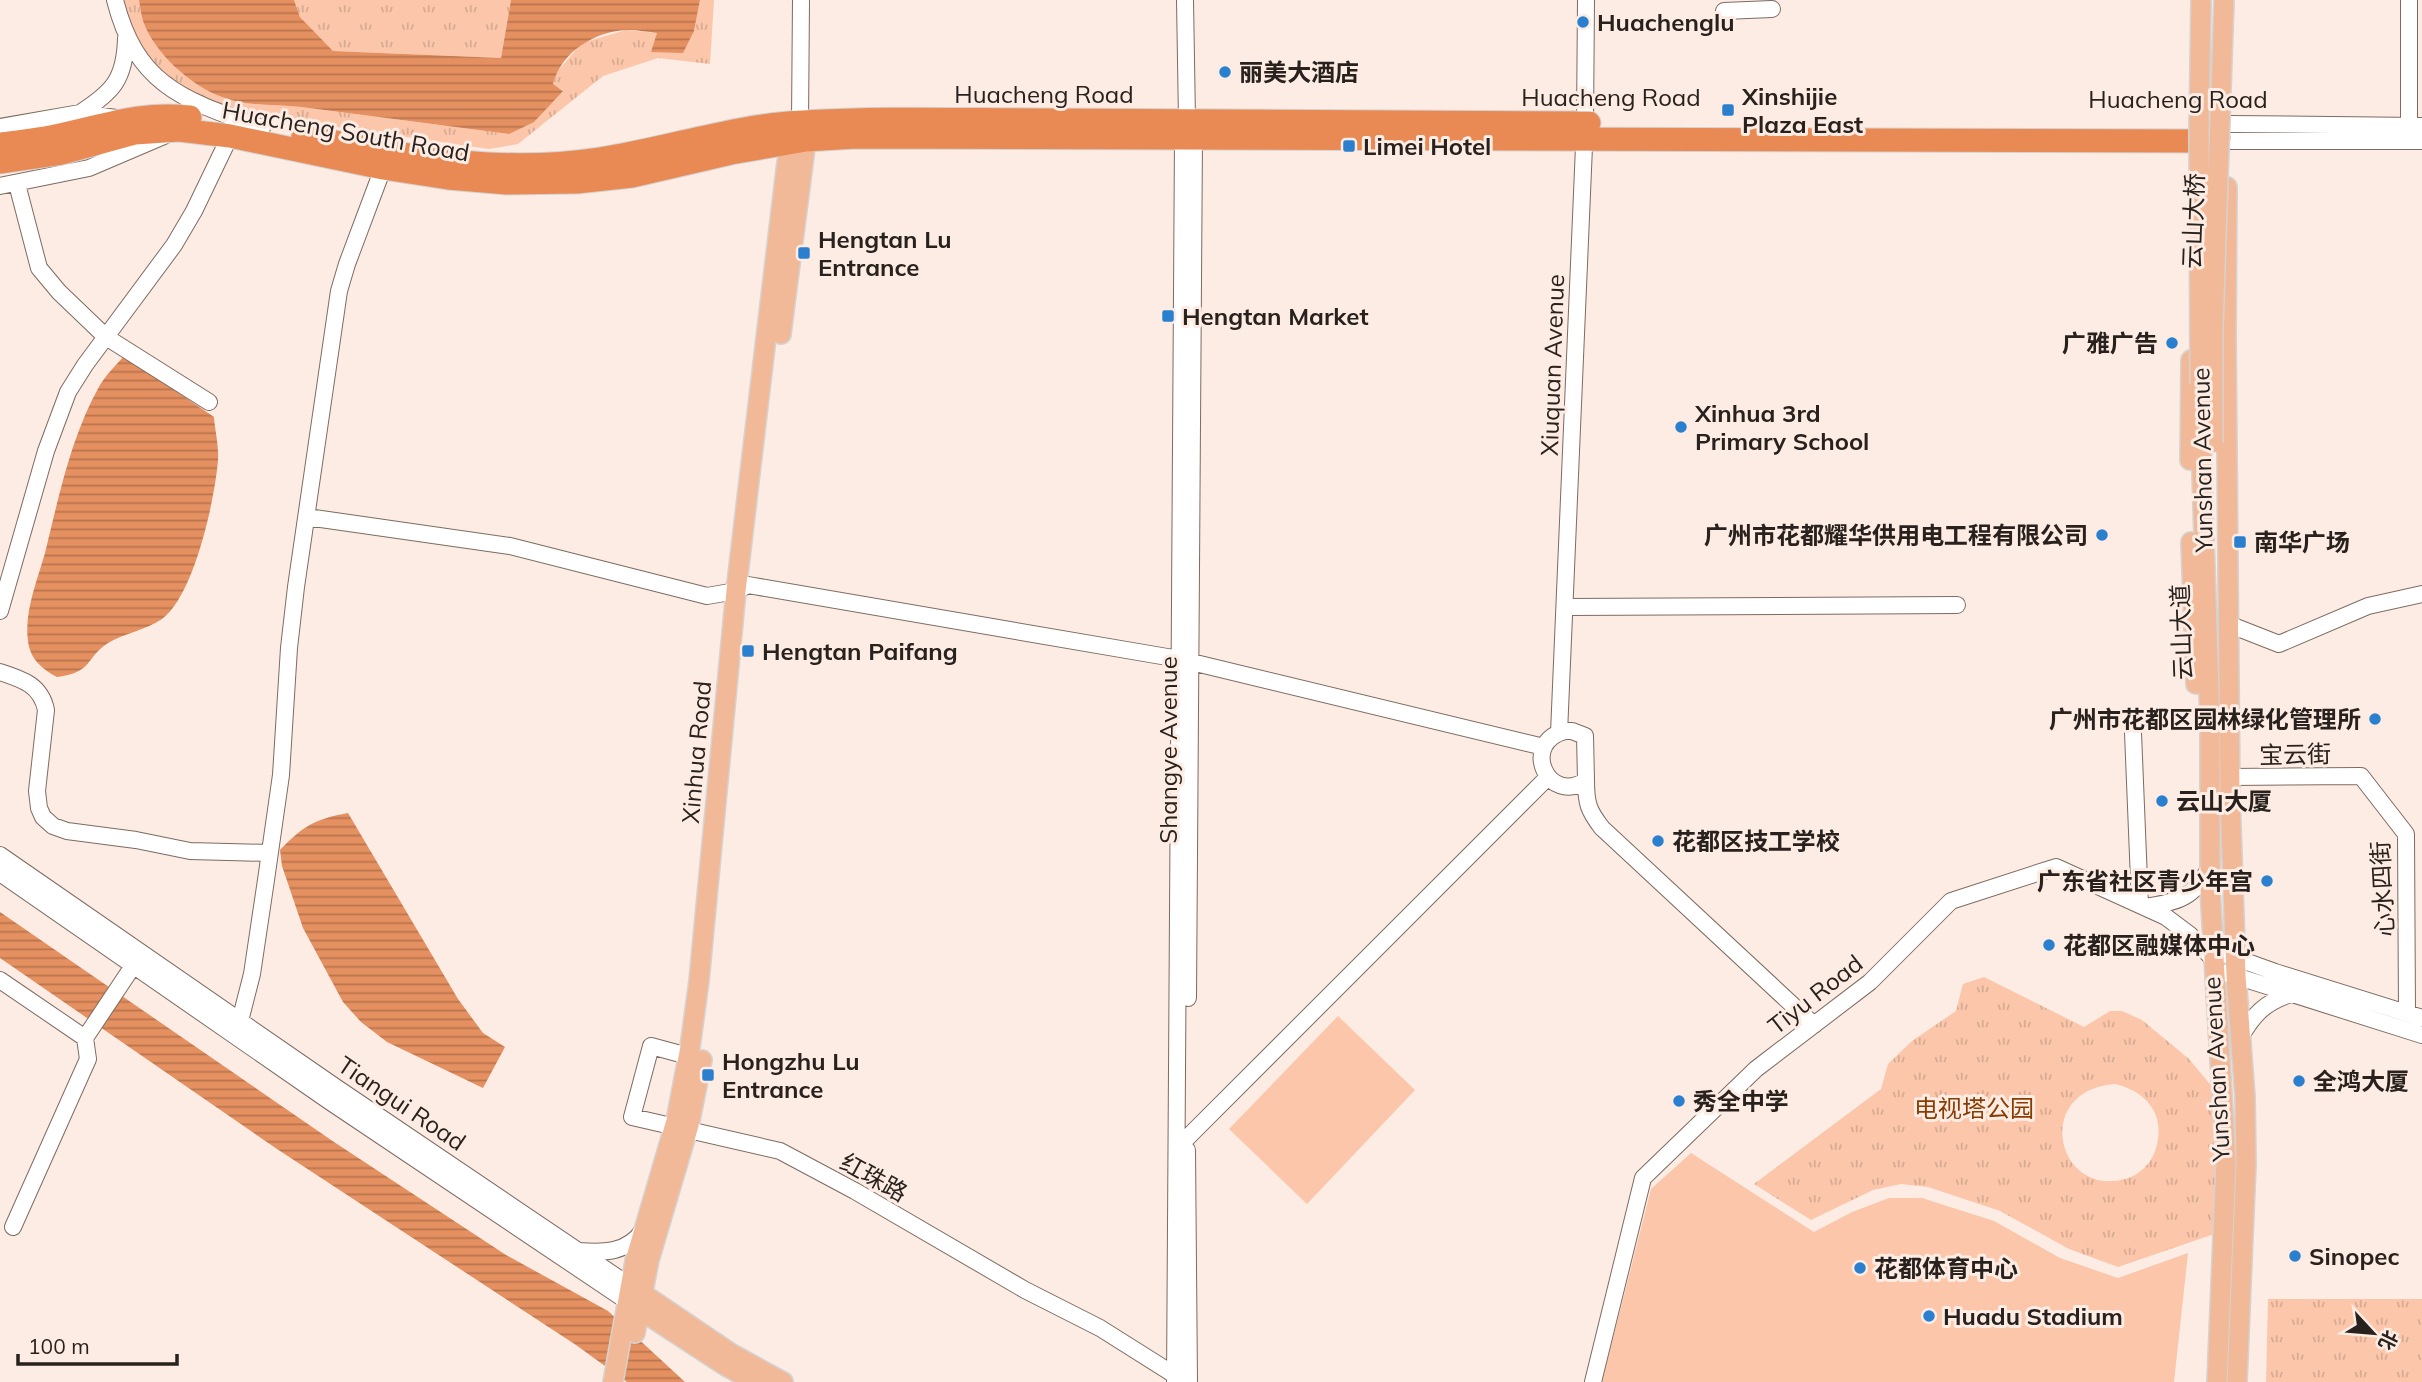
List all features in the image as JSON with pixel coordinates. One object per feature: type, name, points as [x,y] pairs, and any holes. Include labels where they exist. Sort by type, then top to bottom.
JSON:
[{"type":"highway","points":[[2194,0],[2212,133]]},
{"type":"highway","points":[[2212,133],[2230,41],[2231,0]]},
{"type":"highway","name":"Huacheng South Road","points":[[81,130],[121,119],[183,116],[422,158],[517,167],[599,159],[763,127],[799,135]]},
{"type":"highway","name":"Huacheng South Road","points":[[81,130],[135,133],[179,130],[230,136],[383,168],[481,181],[577,182],[632,176],[799,135]]},
{"type":"highway","points":[[0,144],[81,130]]},
{"type":"highway","points":[[0,162],[34,158],[81,130]]},
{"type":"highway","name":"Huacheng Road","points":[[799,135],[856,137],[1188,132],[1585,131],[2212,133]]},
{"type":"main road","name":"云山大桥","points":[[2201,0],[2199,157],[2208,443]]},
{"type":"main road","points":[[2209,0],[2212,133]]},
{"type":"main road","points":[[2218,0],[2230,41]]},
{"type":"main road","name":"云山大桥","points":[[2208,443],[2224,0]]},
{"type":"main road","name":"Yunshan Avenue","points":[[2212,133],[2226,217],[2230,787],[2236,967],[2245,1097],[2246,1164],[2236,1382]]},
{"type":"main road","name":"Yunshan Avenue","points":[[2212,133],[2192,304],[2190,486],[2196,677],[2209,821],[2226,1163],[2217,1382]]},
{"type":"main road","name":"Xinhua Road","points":[[613,1382],[654,1240],[695,1058],[735,699],[742,588],[799,135]]},
{"type":"main road","name":"云山大道","points":[[2208,443],[2230,787]]},
{"type":"main road","name":"云山大道","points":[[2208,443],[2209,821]]},
{"type":"main road","name":"Xinhua Road","points":[[626,1382],[644,1228],[681,1128]]},
{"type":"main road","name":"Tiangui Road","points":[[633,1306],[755,1382]]},
{"type":"main road","name":"Tiangui Road","points":[[633,1306],[783,1382]]},
{"type":"street","points":[[115,0],[126,36],[141,63],[177,92],[210,109],[262,128]]},
{"type":"street","name":"Xinhua Road","points":[[799,135],[801,0]]},
{"type":"street","name":"Shangye Avenue","points":[[1181,1380],[1188,132],[1185,0]]},
{"type":"street","name":"Xiuquan Avenue","points":[[1559,733],[1585,131],[1586,0]]},
{"type":"street","points":[[2409,0],[2416,126]]},
{"type":"street","points":[[1724,11],[1772,9]]},
{"type":"street","points":[[0,127],[81,130],[120,77],[124,66],[126,36]]},
{"type":"street","name":"Huacheng Road","points":[[2212,133],[2416,126]]},
{"type":"street","points":[[179,130],[89,168],[8,185],[39,268],[59,292],[106,337],[209,402]]},
{"type":"street","name":"Huacheng Road","points":[[2212,133],[2422,141]]},
{"type":"street","points":[[0,611],[68,392],[174,245],[194,211],[230,136]]},
{"type":"street","points":[[240,1021],[256,949],[281,775],[289,648],[339,290],[383,168]]},
{"type":"street","points":[[307,517],[510,546],[707,596],[742,588],[1185,661],[1544,747]]},
{"type":"street","points":[[2228,624],[2279,644],[2368,606],[2422,594]]},
{"type":"street","points":[[1565,607],[1957,605]]},
{"type":"street","points":[[0,672],[19,678],[35,688],[44,698],[46,710],[37,791],[39,808],[52,826],[67,831],[136,840],[190,851],[269,853]]},
{"type":"street","points":[[1586,780],[1578,785],[1564,786],[1548,777],[1542,763],[1544,747],[1549,740],[1559,733],[1572,731],[1585,736],[1586,780],[1586,799],[1590,812],[1602,828],[1814,1025]]},
{"type":"street","points":[[2133,733],[2142,906],[2165,904],[2190,895],[2202,883],[2210,867]]},
{"type":"street","name":"宝云街","points":[[2230,787],[2361,776]]},
{"type":"street","name":"心水四街","points":[[2361,776],[2406,834],[2415,1015]]},
{"type":"street","points":[[1182,1143],[1548,777]]},
{"type":"street","points":[[2399,825],[2422,831]]},
{"type":"street","name":"Tiangui Road","points":[[0,855],[578,1251],[633,1306]]},
{"type":"street","name":"Tiyu Road","points":[[1593,1382],[1643,1178],[1756,1069],[1870,982],[1951,901],[2056,867],[2166,917],[2190,934],[2214,960]]},
{"type":"street","name":"Tiangui Road","points":[[0,873],[633,1306]]},
{"type":"street","points":[[2214,960],[2415,1015]]},
{"type":"street","points":[[13,1227],[89,1059],[89,1033],[133,966]]},
{"type":"street","points":[[2236,967],[2291,994],[2422,1035]]},
{"type":"street","points":[[0,980],[89,1033]]},
{"type":"street","points":[[2240,1038],[2260,1008],[2274,999],[2291,994]]},
{"type":"street","name":"红珠路","points":[[695,1058],[651,1046],[632,1117],[780,1152],[855,1191],[1025,1290],[1100,1328],[1181,1380]]},
{"type":"street","points":[[578,1251],[608,1252],[631,1245],[644,1228]]},
{"type":"green space","points":[[115,0],[139,0],[148,33],[165,56],[186,77],[222,97],[251,104],[301,107],[509,134],[563,90],[553,85],[556,73],[582,43],[626,30],[657,33],[652,52],[694,31],[700,0],[714,0],[710,64],[658,58],[603,76],[518,144],[489,149],[233,112],[155,76]]},
{"type":"green space","points":[[294,0],[511,0],[501,58],[333,51],[300,17]]},
{"type":"green space","name":"电视塔公园","points":[[1984,977],[2084,1027],[2110,1011],[2122,1011],[2142,1020],[2189,1059],[2224,1101],[2223,1231],[2118,1267],[2069,1249],[2000,1211],[1928,1187],[1901,1184],[1873,1190],[1811,1220],[1754,1184],[1881,1089],[1888,1064],[1912,1041],[1956,1011],[1963,984]],"holes":[[[2115,1084],[2145,1099],[2152,1107],[2158,1127],[2155,1151],[2147,1165],[2135,1175],[2125,1179],[2101,1181],[2083,1173],[2070,1159],[2063,1141],[2063,1122],[2072,1104],[2089,1091]]]},
{"type":"green space","points":[[1338,1016],[1415,1090],[1307,1204],[1229,1129]]},
{"type":"green space","name":"花都体育中心","points":[[1691,1153],[1814,1232],[1852,1212],[1889,1198],[1922,1198],[1994,1221],[2060,1258],[2118,1278],[2188,1253],[2174,1382],[1602,1382],[1651,1189]]},
{"type":"green space","points":[[2268,1299],[2422,1299],[2422,1382],[2266,1382]]},
{"type":"shaded area","points":[[139,0],[294,0],[300,17],[333,51],[501,58],[511,0],[700,0],[694,31],[683,53],[651,52],[657,33],[617,31],[593,39],[572,53],[557,72],[553,84],[563,91],[534,122],[509,134],[301,107],[251,104],[222,97],[186,77],[165,56],[148,33]]},
{"type":"shaded area","points":[[124,356],[214,417],[218,455],[212,498],[193,569],[173,607],[156,623],[108,643],[77,672],[57,677],[42,667],[31,653],[27,630],[30,608],[67,467],[81,425],[100,385]]},
{"type":"shaded area","points":[[348,813],[458,999],[483,1033],[505,1047],[483,1088],[387,1042],[361,1022],[343,1002],[303,928],[282,866],[280,850],[310,825]]},
{"type":"shaded area","points":[[0,912],[334,1142],[506,1255],[608,1311],[685,1382],[627,1382],[576,1345],[277,1149],[0,958]]},
{"type":"place","name":"Huachenglu","points":[[1583,22]]},
{"type":"place","name":"丽美大酒店","points":[[1225,72]]},
{"type":"place","name":"Xinshijie Plaza East","points":[[1728,110]]},
{"type":"place","name":"Limei Hotel","points":[[1349,146]]},
{"type":"place","name":"Hengtan Lu Entrance","points":[[804,253]]},
{"type":"place","name":"Hengtan Market","points":[[1168,316]]},
{"type":"place","name":"广雅广告","points":[[2172,343]]},
{"type":"place","name":"Xinhua 3rd Primary School","points":[[1681,427]]},
{"type":"place","name":"广州市花都耀华供用电工程有限公司","points":[[2102,535]]},
{"type":"place","name":"南华广场","points":[[2240,542]]},
{"type":"place","name":"Hengtan Paifang","points":[[748,651]]},
{"type":"place","name":"广州市花都区园林绿化管理所","points":[[2375,719]]},
{"type":"place","name":"云山大厦","points":[[2162,801]]},
{"type":"place","name":"花都区技工学校","points":[[1658,841]]},
{"type":"place","name":"广东省社区青少年宫","points":[[2267,881]]},
{"type":"place","name":"花都区融媒体中心","points":[[2049,945]]},
{"type":"place","name":"Hongzhu Lu Entrance","points":[[708,1075]]},
{"type":"place","name":"全鸿大厦","points":[[2299,1081]]},
{"type":"place","name":"秀全中学","points":[[1679,1101]]},
{"type":"place","name":"Sinopec","points":[[2295,1256]]},
{"type":"place","name":"花都体育中心","points":[[1860,1268]]},
{"type":"place","name":"Huadu Stadium","points":[[1929,1316]]}]
